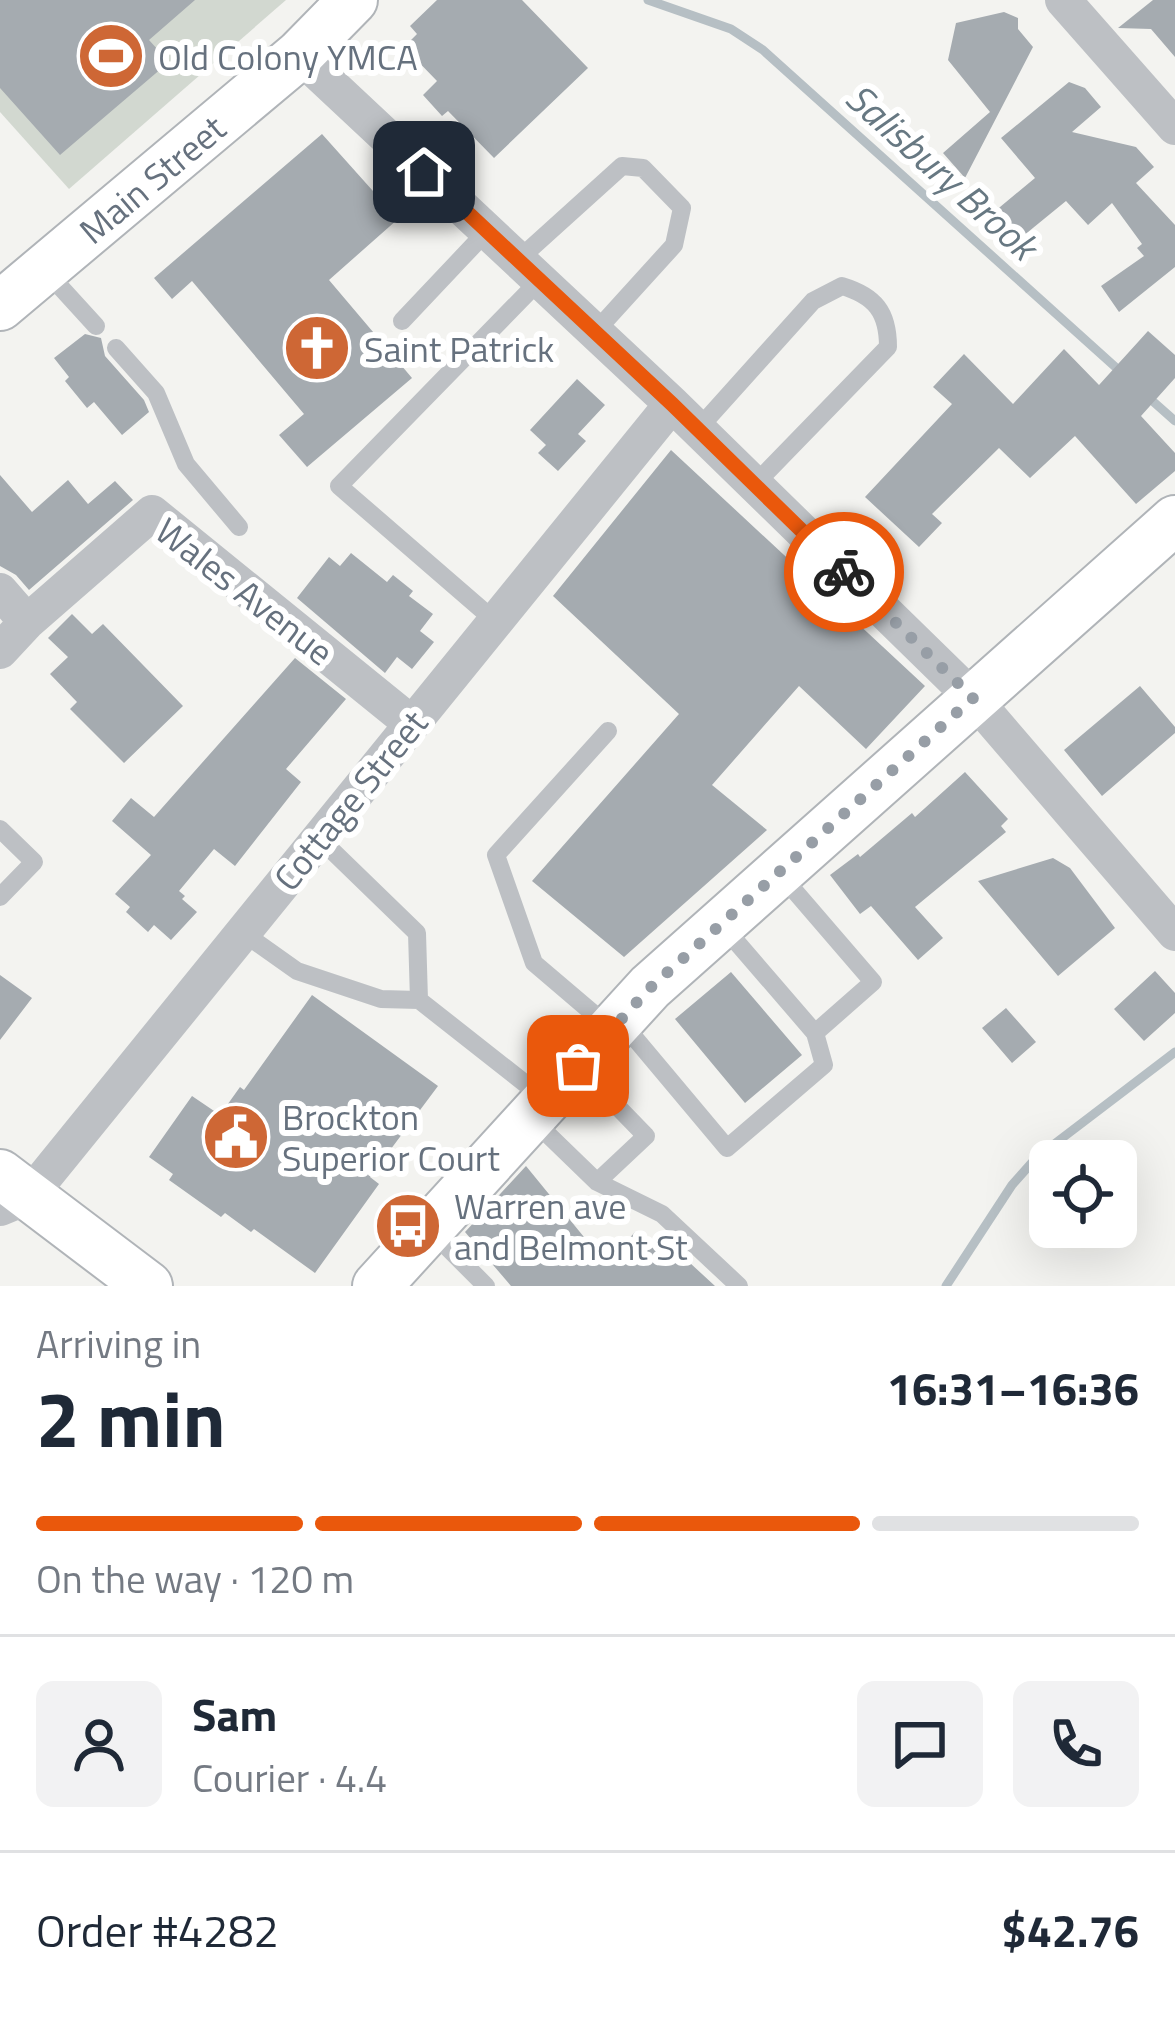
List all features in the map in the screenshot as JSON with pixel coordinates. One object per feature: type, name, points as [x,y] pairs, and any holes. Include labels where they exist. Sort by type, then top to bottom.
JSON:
[{"type":"main road","name":"Main Street","points":[[0,306],[299,55],[353,0]]},
{"type":"main road","points":[[377,1286],[616,1024],[778,872],[1175,520]]},
{"type":"main road","points":[[10,1193],[148,1286]]},
{"type":"street","points":[[1063,0],[1175,127]]},
{"type":"street","points":[[299,55],[596,332],[973,698],[1175,932]]},
{"type":"street","name":"Cottage Street","points":[[10,1193],[242,932],[495,621],[685,417]]},
{"type":"street","name":"Wales Avenue","points":[[0,651],[152,513],[411,723]]},
{"type":"street","points":[[0,591],[27,622]]},
{"type":"lane","points":[[495,621],[339,486],[622,166],[643,168],[682,208],[674,245],[596,332]]},
{"type":"lane","points":[[403,321],[487,231]]},
{"type":"lane","points":[[44,269],[96,326]]},
{"type":"lane","points":[[685,417],[813,301],[842,286],[868,294],[888,321],[888,346],[754,484]]},
{"type":"lane","points":[[116,348],[156,393],[186,464],[239,527]]},
{"type":"lane","points":[[608,730],[496,855],[534,963],[616,1024],[727,1148],[824,1065],[815,1033],[721,924]]},
{"type":"lane","points":[[0,829],[34,862],[0,897]]},
{"type":"lane","points":[[319,838],[417,933],[419,1000]]},
{"type":"lane","points":[[778,872],[873,982],[815,1033]]},
{"type":"lane","points":[[242,932],[297,970],[381,999],[419,1000],[552,1095],[646,1136],[597,1182]]},
{"type":"lane","points":[[552,1095],[597,1182],[662,1214],[739,1286]]},
{"type":"lane","points":[[429,1229],[486,1286]]},
{"type":"shaded area","name":"Old Colony YMCA","points":[[0,0],[286,0],[69,189],[0,112]]},
{"type":"building","name":"Old Colony YMCA","points":[[0,0],[195,0],[149,40],[169,62],[60,155],[0,88]]},
{"type":"building","points":[[437,0],[522,0],[588,68],[494,158],[448,111],[442,116],[423,95],[437,81],[404,47],[417,34],[410,26]]},
{"type":"building","points":[[1153,0],[1175,0],[1175,57],[1151,29],[1118,28]]},
{"type":"building","points":[[1004,12],[1018,18],[1018,29],[1033,47],[965,178],[943,153],[990,112],[948,60],[956,23]]},
{"type":"building","points":[[1069,82],[1085,88],[1101,107],[1072,132],[1136,147],[1154,167],[1136,183],[1175,225],[1175,267],[1119,312],[1101,286],[1144,256],[1137,248],[1142,244],[1112,203],[1088,225],[1066,201],[1017,241],[994,212],[1035,178],[1001,138]]},
{"type":"building","name":"Saint Patrick","points":[[322,134],[398,219],[329,280],[412,378],[307,467],[279,435],[304,414],[192,281],[172,299],[154,278]]},
{"type":"building","points":[[1148,331],[1175,355],[1175,378],[1141,416],[1175,453],[1175,471],[1136,504],[1075,436],[1030,478],[999,448],[932,514],[942,523],[919,547],[865,497],[952,404],[933,387],[964,354],[1013,404],[1064,349],[1099,385]]},
{"type":"building","points":[[85,334],[101,338],[105,356],[149,412],[122,435],[94,402],[87,408],[54,358]]},
{"type":"building","points":[[577,379],[605,405],[578,434],[586,441],[558,471],[538,453],[546,445],[530,430]]},
{"type":"building","points":[[671,450],[925,686],[866,749],[799,686],[712,785],[767,830],[624,957],[532,881],[679,714],[553,596]]},
{"type":"building","points":[[0,475],[32,512],[68,480],[88,504],[115,481],[133,500],[29,590],[0,566]]},
{"type":"building","points":[[351,553],[387,582],[393,575],[413,591],[409,596],[433,614],[420,631],[434,642],[412,669],[397,657],[385,673],[297,598],[329,557],[340,566]]},
{"type":"building","points":[[72,614],[92,634],[103,624],[183,706],[124,763],[70,709],[77,702],[50,674],[68,657],[48,638]]},
{"type":"building","points":[[295,658],[346,699],[286,769],[301,782],[235,866],[214,849],[179,891],[197,912],[171,940],[154,925],[148,932],[115,894],[151,855],[112,821],[131,798],[154,817]]},
{"type":"building","points":[[1140,686],[1175,733],[1102,796],[1064,750]]},
{"type":"building","points":[[965,772],[1008,819],[1001,826],[1006,832],[915,907],[943,938],[918,960],[871,906],[860,914],[830,875],[858,854],[860,857],[912,813],[915,817]]},
{"type":"building","points":[[1053,858],[1070,868],[1115,928],[1058,976],[978,881]]},
{"type":"building","points":[[1155,971],[1175,993],[1175,1013],[1144,1041],[1114,1009]]},
{"type":"building","points":[[731,972],[802,1055],[745,1103],[675,1019]]},
{"type":"building","points":[[0,975],[32,998],[0,1040]]},
{"type":"building","name":"Brockton Superior Court","points":[[312,995],[438,1086],[370,1177],[379,1184],[315,1273],[254,1229],[251,1232],[225,1213],[221,1217],[169,1180],[173,1174],[149,1157],[192,1096],[220,1115],[240,1087],[244,1090]]},
{"type":"building","points":[[1006,1008],[1036,1042],[1012,1063],[982,1028]]},
{"type":"building","points":[[526,1166],[606,1264],[635,1232],[652,1248],[664,1239],[715,1286],[511,1286],[465,1232]]},
{"type":"waterway","name":"Salisbury Brook","points":[[648,0],[731,29],[763,50],[1122,373]]},
{"type":"waterway","name":"Salisbury Brook","points":[[1148,397],[1175,421]]},
{"type":"waterway","name":"Salisbury Brook","points":[[946,1286],[1012,1185],[1036,1158],[1175,1052]]},
{"type":"way so far","points":[[578,1066],[650,988],[973,698],[844,572]]},
{"type":"place","name":"Old Colony YMCA","points":[[111,56]]},
{"type":"place","name":"Saint Patrick","points":[[317,348]]},
{"type":"place","name":"Brockton Superior Court","points":[[236,1137]]},
{"type":"place","name":"Warren ave and Belmont St","points":[[408,1226]]},
{"type":"route","points":[[424,172],[844,572]]}]
